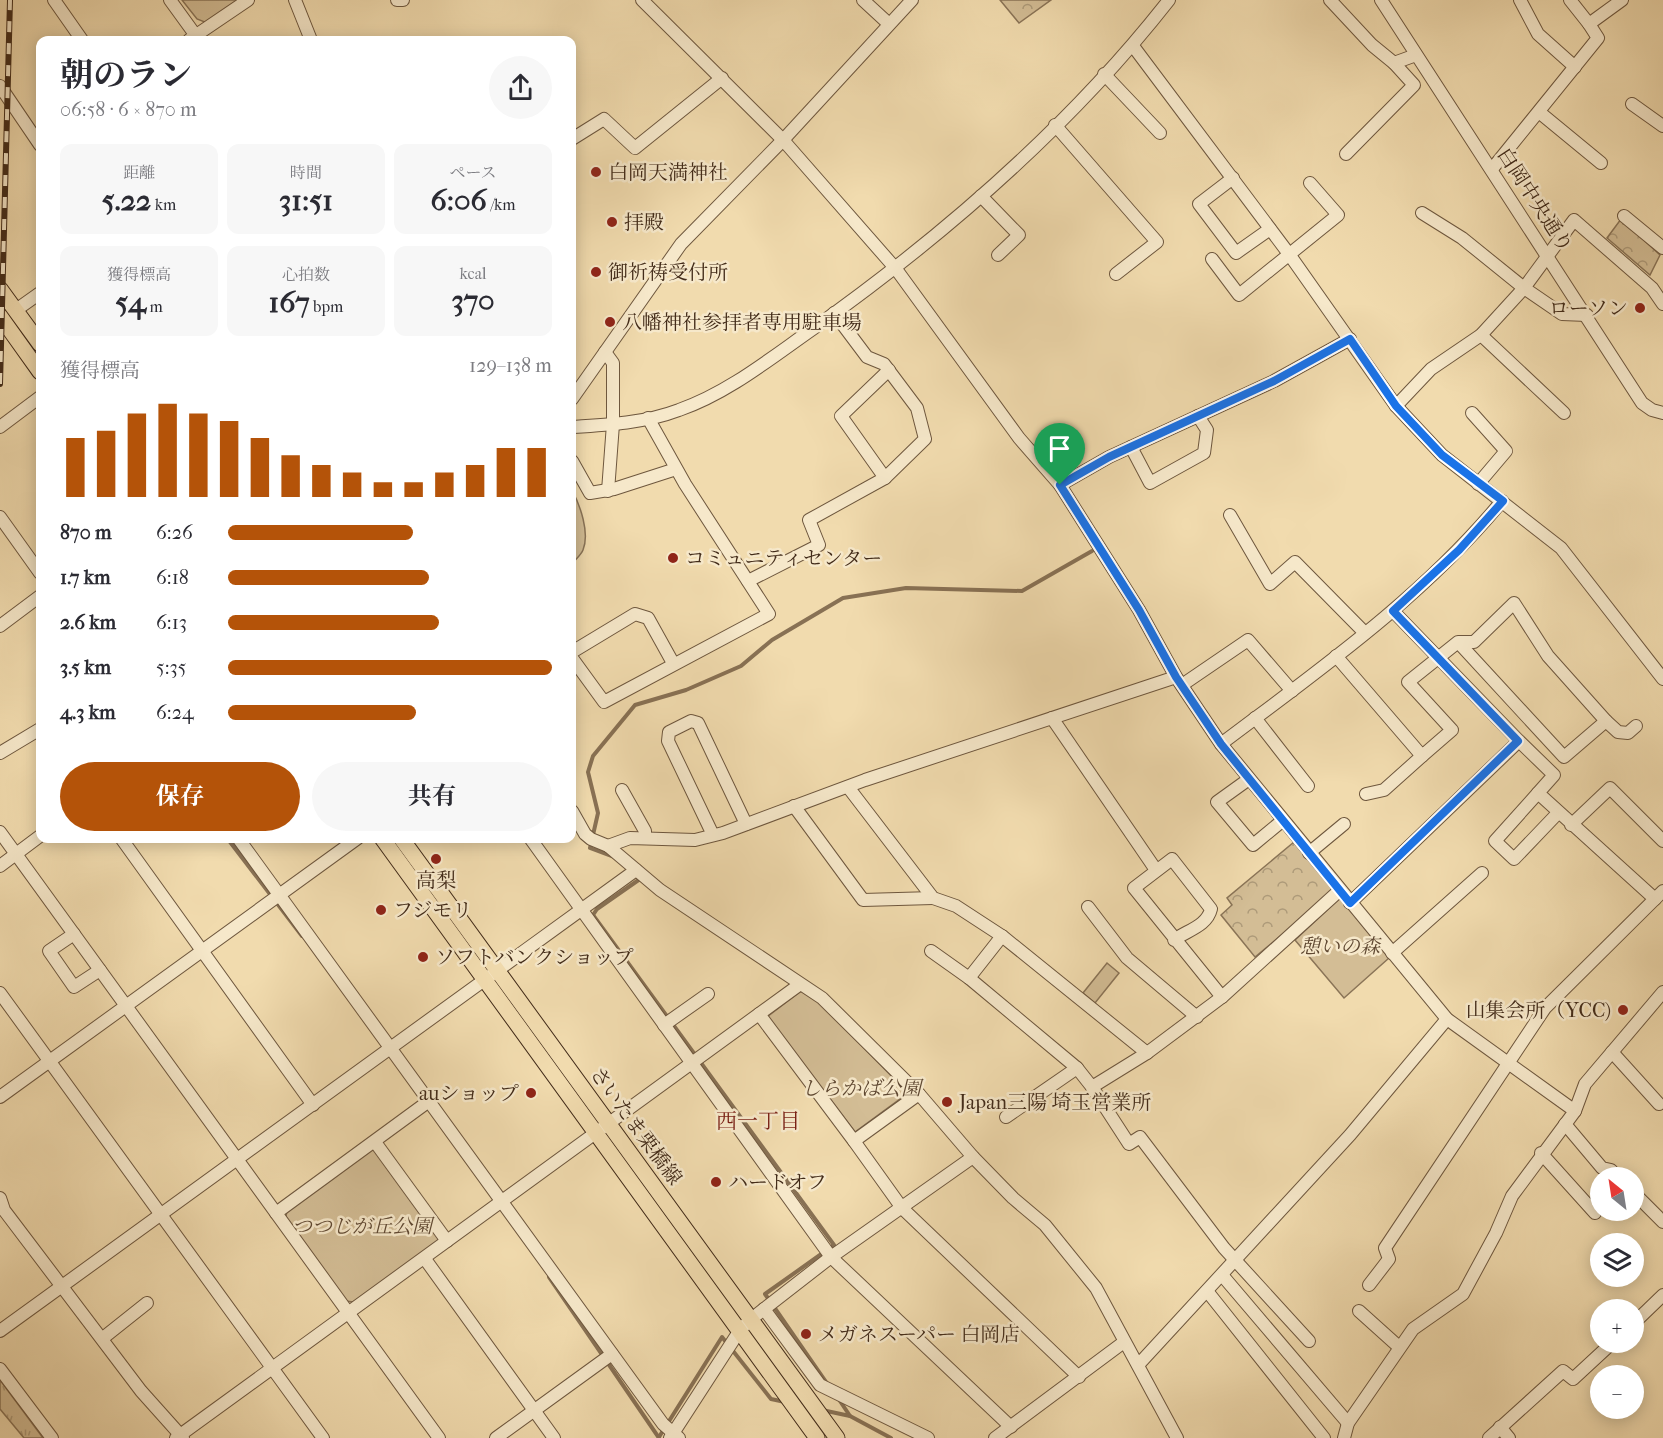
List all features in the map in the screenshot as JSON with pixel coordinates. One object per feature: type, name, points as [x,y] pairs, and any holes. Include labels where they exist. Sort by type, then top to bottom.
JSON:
[{"type":"main road","points":[[0,289],[36,338]]},
{"type":"main road","points":[[0,316],[36,366]]},
{"type":"main road","name":"さいたま栗橋線","points":[[386,843],[596,1134],[745,1325],[837,1438]]},
{"type":"main road","name":"さいたま栗橋線","points":[[405,843],[609,1124],[745,1325],[817,1438]]},
{"type":"street","points":[[54,0],[79,36]]},
{"type":"street","points":[[170,0],[193,36]]},
{"type":"street","points":[[199,36],[248,0]]},
{"type":"street","points":[[296,0],[310,36]]},
{"type":"street","points":[[397,0],[403,0]]},
{"type":"street","points":[[863,0],[889,24]]},
{"type":"street","points":[[576,393],[681,244],[783,140],[912,0]]},
{"type":"street","points":[[576,427],[613,424],[678,411],[722,390],[759,368],[896,269],[981,196],[1133,46],[1169,0]]},
{"type":"street","points":[[1332,0],[1372,45],[1394,63],[1414,85],[1346,154]]},
{"type":"street","name":"白岡中央通り","points":[[1381,0],[1642,403],[1652,410],[1663,413]]},
{"type":"street","points":[[1520,0],[1538,34],[1575,67]]},
{"type":"street","points":[[1492,169],[1598,38],[1570,0]]},
{"type":"street","points":[[1589,24],[1622,0]]},
{"type":"street","points":[[651,3],[783,140],[896,269],[1019,438],[1060,485],[1139,610],[1179,681],[1221,744],[1309,854],[1447,1019],[1575,1111]]},
{"type":"street","points":[[1133,46],[1289,254],[1396,406],[1442,455],[1561,548],[1663,679]]},
{"type":"street","points":[[1394,63],[1416,55]]},
{"type":"street","points":[[1104,74],[1160,134]]},
{"type":"street","points":[[576,136],[604,119],[635,148],[722,78]]},
{"type":"street","points":[[0,86],[36,139]]},
{"type":"street","points":[[1632,104],[1663,126]]},
{"type":"street","points":[[1539,112],[1600,163]]},
{"type":"street","points":[[1055,124],[1157,242],[1116,274]]},
{"type":"street","points":[[1233,178],[1199,204],[1236,254],[1270,229]]},
{"type":"street","points":[[1212,259],[1239,295],[1338,215],[1310,183]]},
{"type":"street","points":[[981,196],[1019,235],[998,255]]},
{"type":"street","points":[[1422,213],[1462,238],[1524,288],[1562,314],[1587,315]]},
{"type":"street","points":[[1624,216],[1663,248]]},
{"type":"street","points":[[1396,406],[1431,369],[1481,335],[1524,288],[1574,220],[1652,288],[1663,304]]},
{"type":"street","points":[[16,310],[36,296]]},
{"type":"street","points":[[748,581],[819,545],[809,520],[885,478],[925,439],[917,408],[884,364],[867,357],[834,313]]},
{"type":"street","points":[[1481,335],[1564,413]]},
{"type":"street","points":[[1060,485],[1131,447],[1274,381],[1350,339]]},
{"type":"street","points":[[605,352],[613,363],[613,424],[608,491]]},
{"type":"street","points":[[885,478],[841,416],[889,370]]},
{"type":"street","points":[[0,427],[36,400]]},
{"type":"street","points":[[1472,413],[1506,451],[1478,484]]},
{"type":"street","points":[[1131,447],[1150,483],[1204,453],[1207,430],[1198,416]]},
{"type":"street","points":[[576,664],[604,702],[673,663],[769,614],[676,469],[648,418]]},
{"type":"street","points":[[576,468],[590,493],[608,491],[676,469]]},
{"type":"street","points":[[1221,744],[1393,611],[1459,550],[1503,501]]},
{"type":"street","points":[[1230,515],[1270,584],[1295,562],[1365,633]]},
{"type":"street","points":[[0,517],[36,567]]},
{"type":"street","points":[[0,626],[36,599]]},
{"type":"street","points":[[1366,794],[1384,790],[1452,730],[1408,681],[1458,642],[1474,642],[1514,603],[1548,656],[1606,721],[1618,732],[1628,733],[1636,726]]},
{"type":"street","points":[[1393,611],[1518,741],[1554,775],[1495,841],[1515,859],[1557,814]]},
{"type":"street","points":[[576,650],[635,614],[648,618],[673,663]]},
{"type":"street","points":[[608,846],[630,838],[695,840],[713,836],[848,787],[1052,718],[1179,681],[1248,640],[1292,691]]},
{"type":"street","points":[[1458,642],[1564,757],[1606,721]]},
{"type":"street","points":[[1336,656],[1422,756]]},
{"type":"street","points":[[1052,718],[1156,870]]},
{"type":"street","points":[[1255,718],[1308,786]]},
{"type":"street","points":[[713,836],[668,741],[669,732],[691,721],[698,723],[746,824]]},
{"type":"street","points":[[0,753],[36,731]]},
{"type":"street","points":[[1350,903],[1518,741]]},
{"type":"street","points":[[1249,779],[1217,802],[1253,845],[1282,821]]},
{"type":"street","points":[[848,787],[933,898]]},
{"type":"street","points":[[1571,825],[1610,788],[1663,842]]},
{"type":"street","points":[[622,790],[645,831],[645,838]]},
{"type":"street","points":[[1368,1285],[1389,1259],[1385,1248],[1545,1008],[1659,895],[1557,814],[1538,793]]},
{"type":"street","points":[[794,806],[862,900],[933,898],[956,906],[1002,936],[1148,1053]]},
{"type":"street","points":[[576,818],[585,834],[608,846],[634,872],[799,985],[822,998],[919,1094],[973,1157],[1013,1198],[1045,1225],[1096,1288],[1124,1342],[1139,1364],[1174,1436]]},
{"type":"street","points":[[1309,854],[1344,824]]},
{"type":"street","points":[[0,832],[439,1438]]},
{"type":"street","points":[[0,866],[36,840]]},
{"type":"street","points":[[125,843],[313,1104]]},
{"type":"street","points":[[242,843],[663,1424],[674,1436],[745,1325],[831,1257],[973,1157]]},
{"type":"street","points":[[0,1097],[351,843]]},
{"type":"street","points":[[534,843],[831,1257],[1011,1426]]},
{"type":"street","points":[[1174,940],[1189,929],[1200,926],[1209,917],[1211,909],[1172,859],[1134,888],[1174,940],[1222,997]]},
{"type":"street","points":[[0,1331],[634,872]]},
{"type":"street","points":[[1392,953],[1482,873]]},
{"type":"street","points":[[1092,1087],[1148,1053],[1197,1017],[1340,890]]},
{"type":"street","points":[[1088,907],[1127,958],[1197,1017]]},
{"type":"street","points":[[74,934],[49,951],[75,987],[100,970]]},
{"type":"street","points":[[969,978],[1002,936]]},
{"type":"street","points":[[931,951],[969,978],[1077,1068],[1129,1144],[1140,1137],[1224,1248],[1309,1341]]},
{"type":"street","points":[[0,1197],[4,1210],[141,1391],[180,1437],[799,985]]},
{"type":"street","points":[[1344,1438],[1348,1423],[1413,1329],[1463,1294],[1496,1233],[1512,1196],[1541,1153],[1575,1111],[1585,1084],[1663,992]]},
{"type":"street","points":[[0,993],[323,1438]]},
{"type":"street","points":[[664,1025],[708,994]]},
{"type":"street","points":[[759,1014],[902,1208],[1079,1377]]},
{"type":"street","points":[[1139,1364],[1350,1135],[1447,1019]]},
{"type":"street","points":[[1612,1052],[1659,1104]]},
{"type":"street","points":[[1006,1117],[1077,1068]]},
{"type":"street","points":[[854,1141],[919,1094]]},
{"type":"street","points":[[276,1213],[429,1101]]},
{"type":"street","points":[[1565,1124],[1601,1167]]},
{"type":"street","points":[[375,1142],[447,1241]]},
{"type":"street","points":[[1541,1153],[1590,1207]]},
{"type":"street","points":[[1644,1203],[1663,1222]]},
{"type":"street","points":[[425,1258],[554,1438]]},
{"type":"street","points":[[1222,1275],[1348,1423]]},
{"type":"street","points":[[1207,1292],[1324,1438]]},
{"type":"street","points":[[1644,1313],[1663,1295]]},
{"type":"street","points":[[103,1338],[147,1303]]},
{"type":"street","points":[[764,1309],[820,1385],[928,1438]]},
{"type":"street","points":[[1359,1311],[1399,1347]]},
{"type":"street","points":[[995,1438],[1124,1342]]},
{"type":"street","points":[[1489,1438],[1563,1371],[1573,1379],[1601,1353]]},
{"type":"street","points":[[496,1438],[612,1354]]},
{"type":"street","points":[[0,1370],[52,1438]]},
{"type":"street","points":[[1500,1427],[1509,1438]]},
{"type":"green space","points":[[182,0],[240,0],[207,23],[197,19]]},
{"type":"green space","points":[[1000,0],[1051,0],[1019,23]]},
{"type":"green space","points":[[1621,219],[1660,255],[1650,275],[1607,238]]},
{"type":"green space","points":[[576,499],[585,528],[585,543],[576,559]]},
{"type":"green space","points":[[1294,842],[1335,891],[1255,957],[1221,915],[1232,905],[1227,898]]},
{"type":"green space","name":"憩いの森","points":[[1340,898],[1389,958],[1344,998],[1295,940]]},
{"type":"green space","points":[[1107,963],[1119,973],[1095,1003],[1083,993]]},
{"type":"green space","name":"しらかば公園","points":[[801,991],[820,1003],[908,1093],[855,1132],[767,1017]]},
{"type":"green space","name":"つつじが丘公園","points":[[371,1150],[377,1151],[438,1236],[438,1242],[353,1302],[346,1301],[286,1217],[287,1210]]},
{"type":"green space","points":[[0,1380],[43,1438],[24,1438],[0,1409]]},
{"type":"waterway","points":[[614,857],[590,848],[598,813],[588,772],[593,756],[635,705],[686,690],[741,666],[772,640],[843,598],[906,588],[1022,591],[1092,551]]},
{"type":"waterway","points":[[231,843],[302,936]]},
{"type":"waterway","points":[[638,878],[640,879],[597,909],[593,915],[834,1245],[765,1294],[828,1385]]},
{"type":"waterway","points":[[549,1277],[659,1438]]},
{"type":"waterway","points":[[659,1437],[722,1337],[771,1399],[785,1402]]},
{"type":"waterway","points":[[838,1398],[850,1416]]},
{"type":"waterway","points":[[822,1410],[850,1416],[891,1438]]},
{"type":"railway","points":[[0,384],[10,0]]},
{"type":"place","name":"白岡天満神社","points":[[596,172]]},
{"type":"place","name":"拝殿","points":[[612,222]]},
{"type":"place","name":"御祈祷受付所","points":[[596,272]]},
{"type":"place","name":"ローソン","points":[[1640,308]]},
{"type":"place","name":"八幡神社参拝者専用駐車場","points":[[610,322]]},
{"type":"place","name":"コミュニティセンター","points":[[673,558]]},
{"type":"place","name":"高梨","points":[[436,859]]},
{"type":"place","name":"フジモリ","points":[[381,910]]},
{"type":"place","name":"ソフトバンクショップ","points":[[423,957]]},
{"type":"place","name":"山集会所（YCC)","points":[[1623,1010]]},
{"type":"place","name":"auショップ","points":[[531,1093]]},
{"type":"place","name":"Japan三陽 埼玉営業所","points":[[947,1102]]},
{"type":"place","name":"ハードオフ","points":[[716,1182]]},
{"type":"place","name":"メガネスーパー 白岡店","points":[[806,1334]]},
{"type":"district","name":"西一丁目","points":[[758,1121]]},
{"type":"route","points":[[1350,339],[1396,406],[1442,455],[1503,501],[1459,550],[1393,611],[1518,741],[1350,903],[1221,744],[1176,677],[1139,610],[1060,485],[1109,457],[1274,381],[1350,339]]}]
